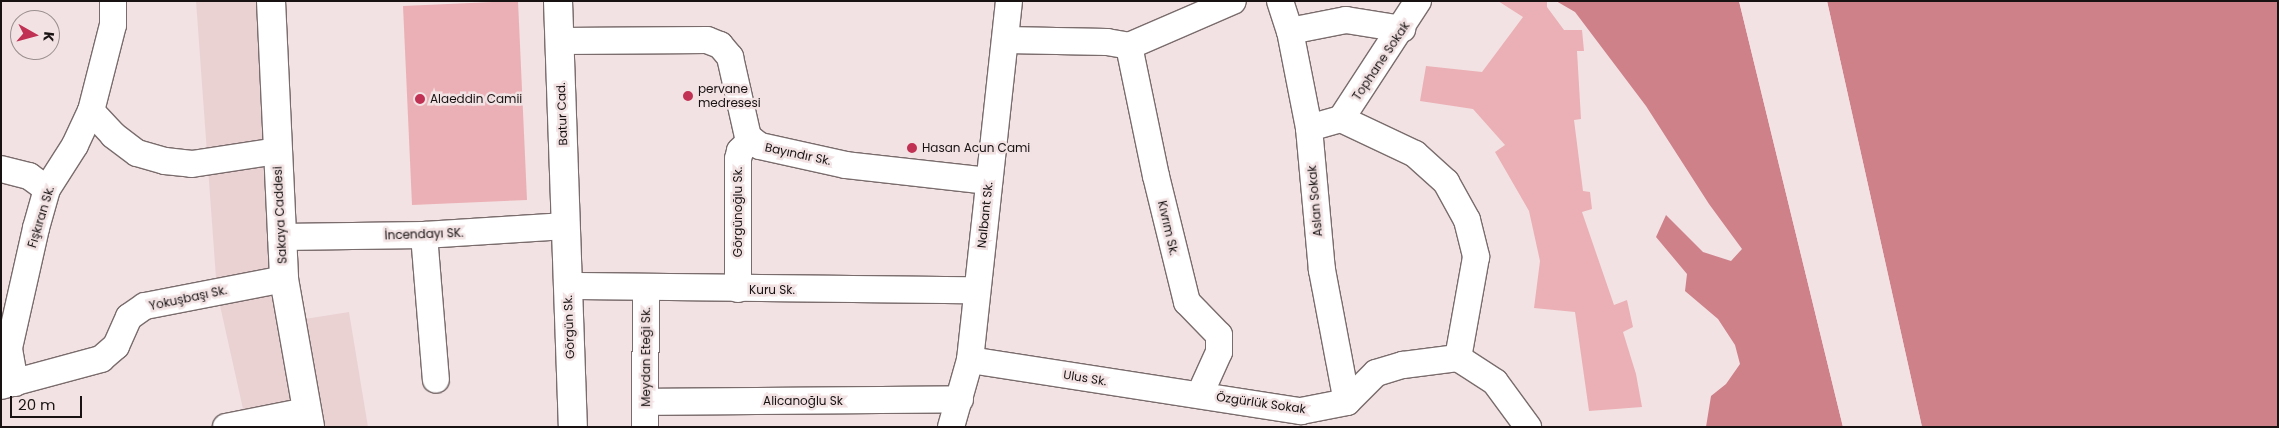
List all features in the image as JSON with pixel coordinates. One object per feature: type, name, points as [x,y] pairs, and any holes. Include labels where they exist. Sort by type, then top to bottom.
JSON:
[{"type":"main road","name":"Sakaya Caddesi","points":[[271,1],[284,279],[308,419]]},
{"type":"main road","name":"Batur Cad.","points":[[558,1],[566,226]]},
{"type":"main road","name":"Görgün Sk.","points":[[566,226],[573,427]]},
{"type":"street","name":"Fışkıran Sk.","points":[[8,385],[9,348],[47,189],[75,145],[91,111],[113,25],[113,1]]},
{"type":"street","name":"Nalbant Sk.","points":[[952,427],[970,360],[1009,1]]},
{"type":"street","points":[[1006,40],[1107,42],[1129,46],[1232,1]]},
{"type":"street","name":"Aslan Sokak","points":[[1280,1],[1290,31],[1309,128],[1322,270],[1347,402]]},
{"type":"street","name":"Tophane Sokak","points":[[1341,119],[1402,29],[1418,1]]},
{"type":"street","points":[[1290,31],[1346,20],[1402,29]]},
{"type":"street","name":"Bayındır Sk.","points":[[560,40],[708,40],[720,45],[730,57],[744,123],[751,140],[775,152],[846,164],[989,181]]},
{"type":"street","name":"Kıvrım Sk.","points":[[1129,46],[1156,176],[1187,302],[1219,335],[1219,352],[1200,394]]},
{"type":"street","points":[[91,111],[113,135],[137,153],[164,161],[192,164],[277,151]]},
{"type":"street","points":[[1309,128],[1341,119],[1415,154],[1446,182],[1467,220],[1476,257],[1458,358]]},
{"type":"street","name":"Görgünoğlu Sk.","points":[[738,289],[738,159],[740,150],[751,140]]},
{"type":"street","points":[[1,169],[29,176],[47,189]]},
{"type":"street","name":"İncendayı SK.","points":[[281,237],[424,235],[566,226]]},
{"type":"street","points":[[424,235],[436,380]]},
{"type":"street","name":"Yokuşbaşı Sk.","points":[[8,385],[101,359],[116,346],[129,316],[146,306],[284,279]]},
{"type":"street","name":"Kuru Sk.","points":[[568,286],[977,290]]},
{"type":"street","name":"Meydan Eteği Sk.","points":[[646,288],[646,414]]},
{"type":"street","points":[[1347,402],[1376,373],[1403,365],[1458,358],[1494,382],[1528,427]]},
{"type":"street","name":"Ulus Sk.","points":[[970,360],[1200,394]]},
{"type":"street","name":"Özgürlük Sokak","points":[[1200,394],[1301,411],[1347,402]]},
{"type":"street","name":"Alicanoğlu Sk","points":[[646,414],[960,400]]},
{"type":"street","points":[[226,427],[308,419]]},
{"type":"shaded area","points":[[196,1],[271,1],[292,321],[349,312],[368,427],[247,427],[217,292]]},
{"type":"shaded area","points":[[518,1],[527,200],[412,205],[403,6]]},
{"type":"shaded area","points":[[1498,1],[1547,1],[1547,7],[1564,30],[1582,30],[1584,51],[1577,51],[1581,119],[1574,120],[1583,191],[1590,192],[1592,209],[1582,212],[1614,305],[1627,300],[1633,327],[1623,332],[1636,374],[1642,407],[1589,411],[1575,312],[1534,308],[1540,261],[1529,211],[1495,152],[1505,145],[1473,109],[1420,101],[1426,66],[1482,72],[1523,17]]},
{"type":"shaded area","points":[[1556,1],[1739,1],[1843,427],[1706,427],[1711,396],[1726,384],[1740,364],[1735,345],[1718,319],[1685,291],[1687,274],[1656,237],[1666,215],[1703,252],[1731,261],[1742,249],[1709,204],[1646,106],[1575,12]]},
{"type":"shaded area","points":[[1827,1],[2278,1],[2278,427],[1922,427]]},
{"type":"pier","points":[[1739,1],[1741,1],[1846,427],[1843,427]]},
{"type":"pier","points":[[1825,1],[1827,1],[1922,427],[1919,427]]},
{"type":"place","name":"pervane medresesi","points":[[688,96]]},
{"type":"place","name":"Alaeddin Camii","points":[[420,99]]},
{"type":"place","name":"Hasan Acun Cami","points":[[912,148]]}]
